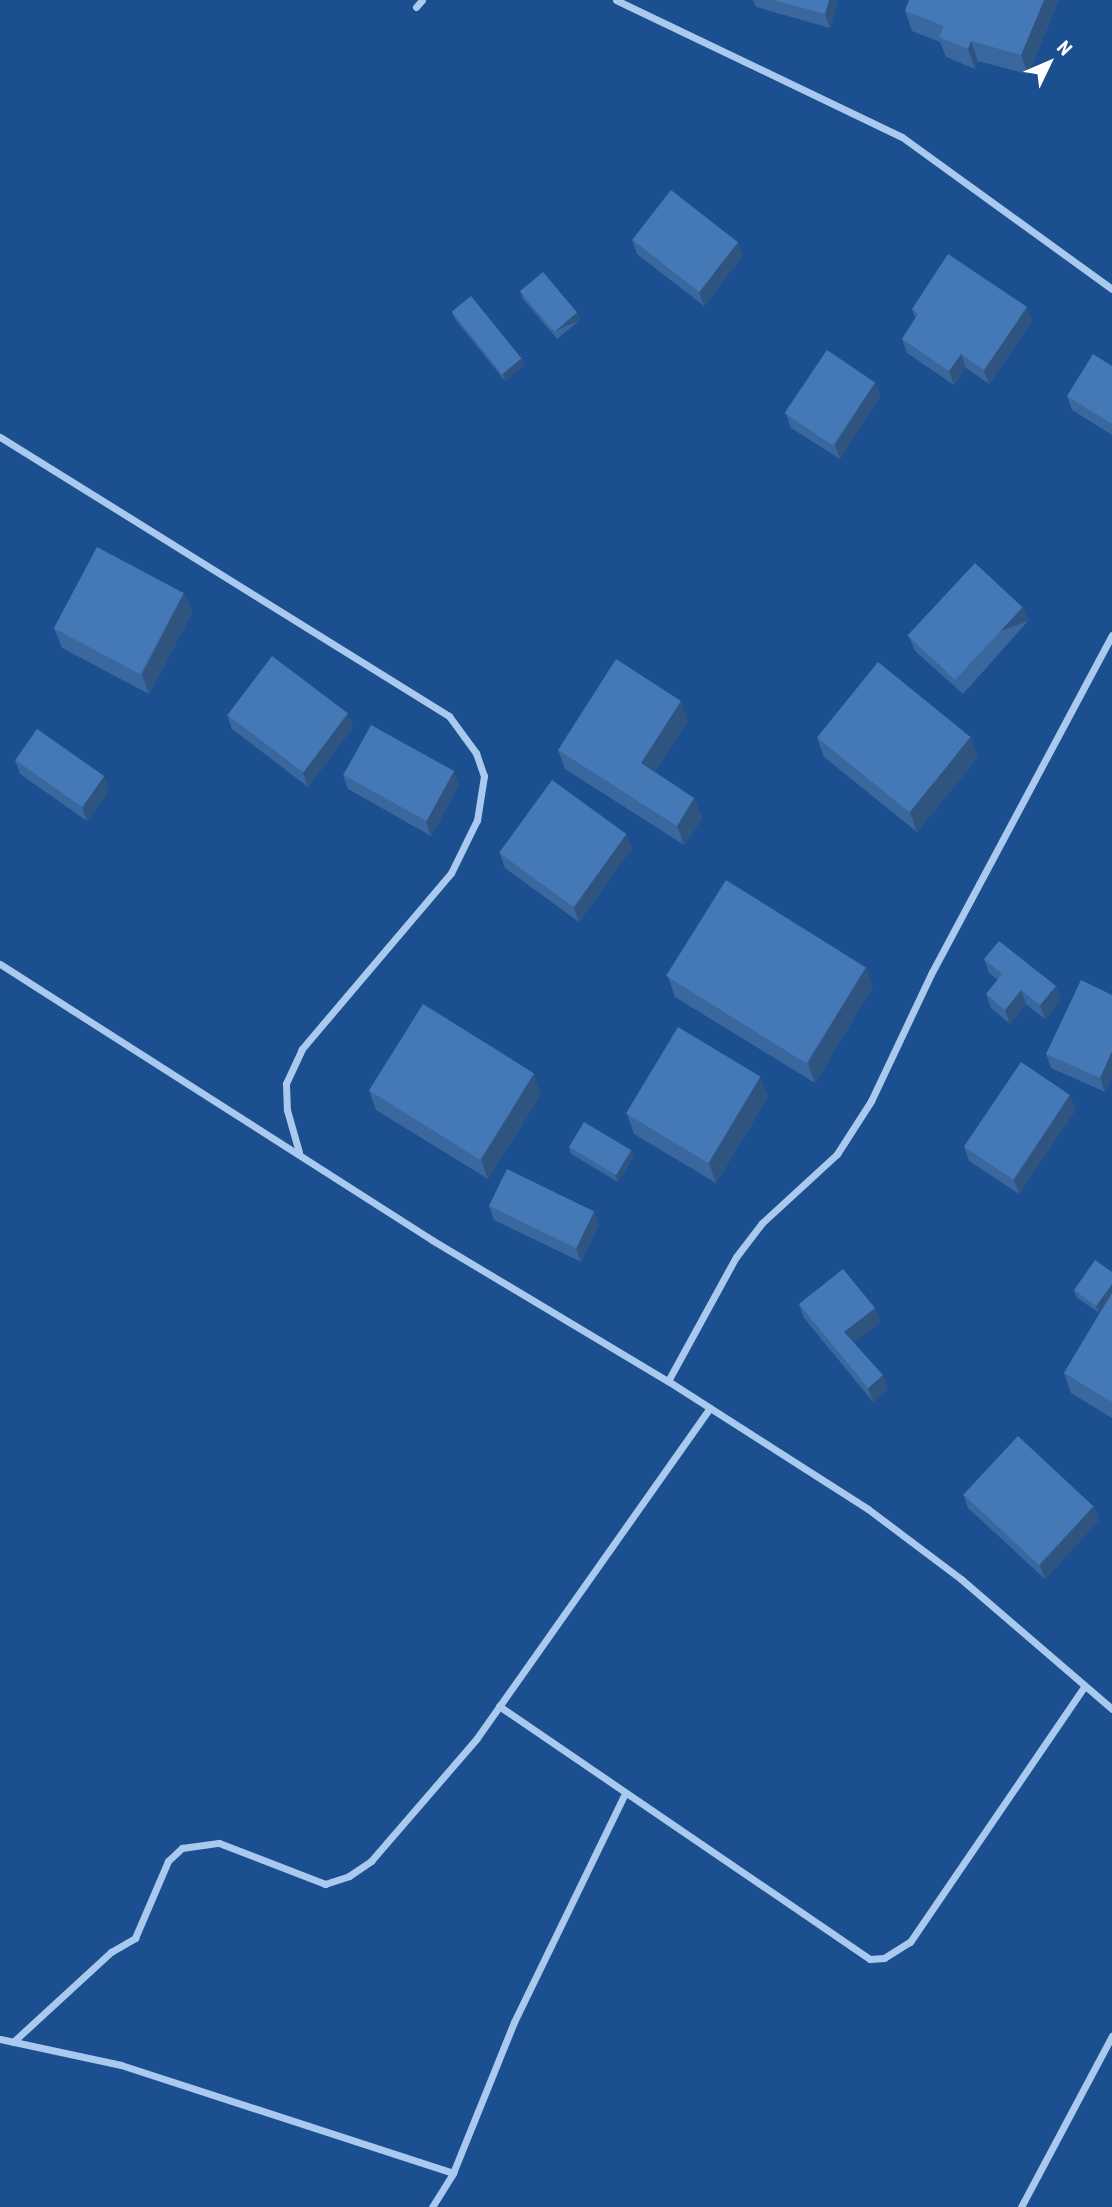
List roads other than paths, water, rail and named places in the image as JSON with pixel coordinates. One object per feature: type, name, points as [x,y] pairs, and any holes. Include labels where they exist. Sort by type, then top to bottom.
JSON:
[{"type":"street","points":[[616,0],[902,137],[1112,289]]},
{"type":"street","points":[[0,436],[449,716],[476,753],[484,776],[477,820],[451,873],[302,1049],[286,1084],[287,1110],[299,1153]]},
{"type":"street","points":[[668,1381],[736,1257],[762,1223],[837,1154],[871,1101],[931,974],[1112,635]]},
{"type":"street","points":[[0,964],[432,1240],[668,1381],[868,1509],[961,1578],[1112,1709]]},
{"type":"street","points":[[13,2042],[111,1952],[135,1938],[144,1926],[168,1861],[182,1848],[219,1843],[325,1884],[349,1876],[370,1861],[499,1706],[710,1408]]},
{"type":"street","points":[[499,1706],[624,1795],[870,1959],[884,1958],[910,1942],[1084,1687]]},
{"type":"street","points":[[432,2207],[453,2173],[514,2022],[624,1795]]},
{"type":"street","points":[[1021,2207],[1112,2036]]},
{"type":"street","points":[[0,2039],[121,2065],[453,2173]]}]
